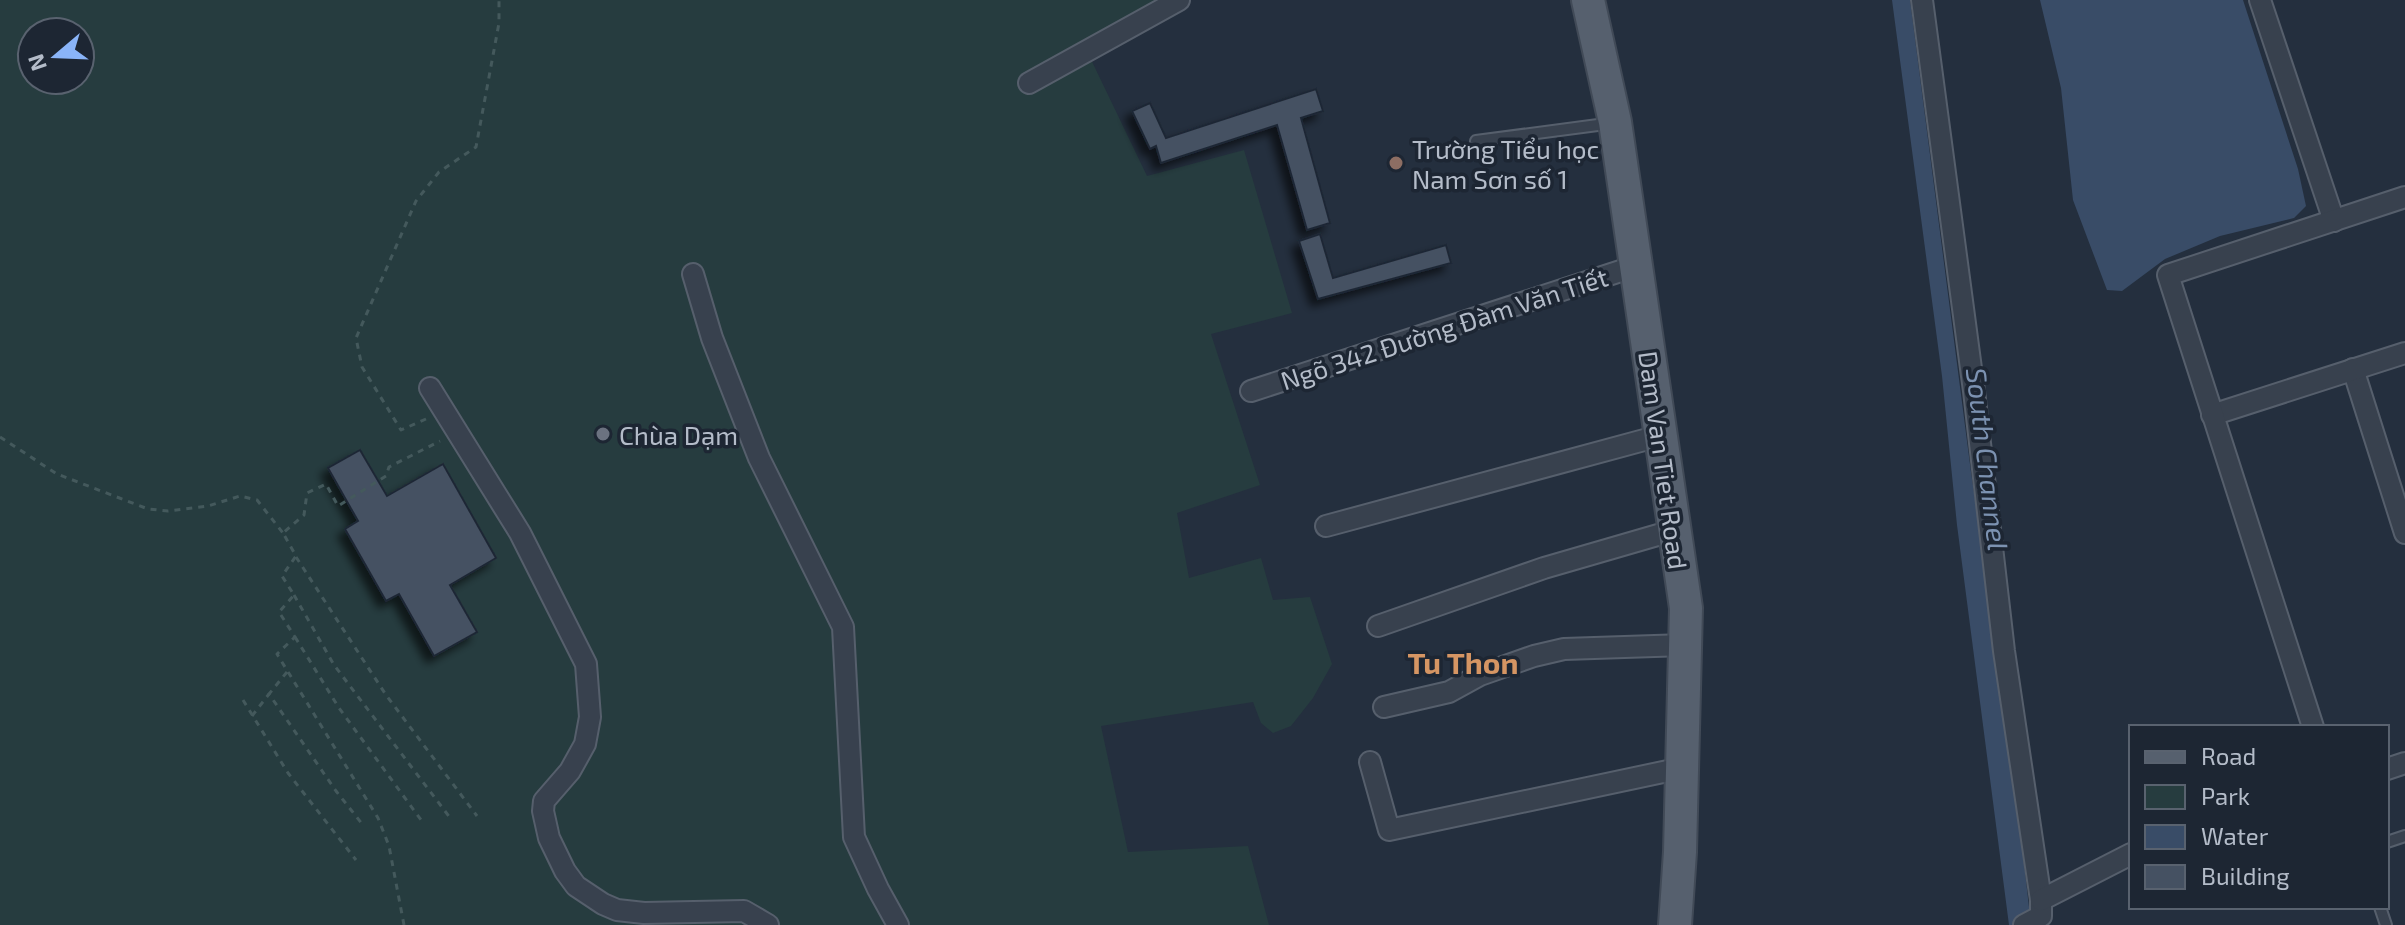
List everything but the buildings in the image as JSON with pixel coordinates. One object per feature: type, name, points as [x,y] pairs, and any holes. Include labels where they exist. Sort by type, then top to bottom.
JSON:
[{"type":"main road","name":"Dam Van Tiet Road","points":[[1588,0],[1615,122],[1686,608],[1675,925]]},
{"type":"street","points":[[1029,83],[1179,0]]},
{"type":"street","points":[[1922,0],[1974,391],[2035,914],[2129,855]]},
{"type":"street","points":[[2260,0],[2334,221]]},
{"type":"street","points":[[2312,725],[2168,275],[2405,197]]},
{"type":"street","name":"Ngõ 342 Đường Đàm Văn Tiết","points":[[1251,391],[1636,266]]},
{"type":"street","points":[[693,274],[712,338],[759,458],[843,627],[854,837],[898,925]]},
{"type":"street","points":[[2212,415],[2405,353]]},
{"type":"street","points":[[2353,369],[2405,533]]},
{"type":"street","points":[[430,388],[520,533],[586,664],[590,717],[585,744],[579,759],[544,801],[549,838],[565,871],[576,886],[617,910],[644,913],[744,911],[768,925]]},
{"type":"street","points":[[1326,526],[1659,436]]},
{"type":"street","points":[[1378,626],[1544,568],[1675,530]]},
{"type":"street","points":[[1384,707],[1449,692],[1480,675],[1564,649],[1685,645]]},
{"type":"street","points":[[1370,762],[1389,830],[1682,768]]},
{"type":"lane","points":[[1476,141],[1615,122]]},
{"type":"path","points":[[444,411],[401,430],[362,367],[356,338],[416,201],[439,172],[476,147],[499,23],[499,0]]},
{"type":"path","points":[[283,533],[304,515],[307,493],[326,484],[338,506],[386,476],[389,467],[457,432]]},
{"type":"path","points":[[0,437],[57,474],[148,509],[168,511],[208,506],[240,496],[257,500],[283,533],[386,695],[477,816]]},
{"type":"path","points":[[296,556],[282,576],[334,665],[451,819]]},
{"type":"path","points":[[294,595],[279,612],[339,708],[424,824]]},
{"type":"path","points":[[295,637],[277,654],[378,818],[389,846],[404,925]]},
{"type":"path","points":[[252,716],[287,672]]},
{"type":"path","points":[[269,694],[363,825]]},
{"type":"path","points":[[243,700],[288,773],[356,860]]},
{"type":"green space","points":[[0,0],[1163,0],[1084,45],[1147,176],[1244,150],[1292,313],[1211,334],[1260,485],[1177,513],[1189,578],[1261,558],[1273,600],[1310,597],[1332,664],[1313,698],[1291,726],[1273,733],[1261,723],[1253,702],[1101,726],[1128,852],[1248,846],[1269,925],[0,925]]},
{"type":"water","name":"South Channel","points":[[1892,0],[1910,0],[1971,472],[2010,738],[2031,925],[2009,925],[1957,525],[1942,376]]},
{"type":"water","points":[[2040,0],[2243,0],[2298,169],[2306,206],[2294,218],[2220,236],[2165,259],[2122,291],[2107,290],[2073,200],[2061,88]]},
{"type":"place","name":"Trường Tiểu học Nam Sơn số 1","points":[[1396,163]]},
{"type":"place","name":"Chùa Dạm","points":[[603,434]]},
{"type":"district","name":"Tu Thon","points":[[1463,662]]}]
